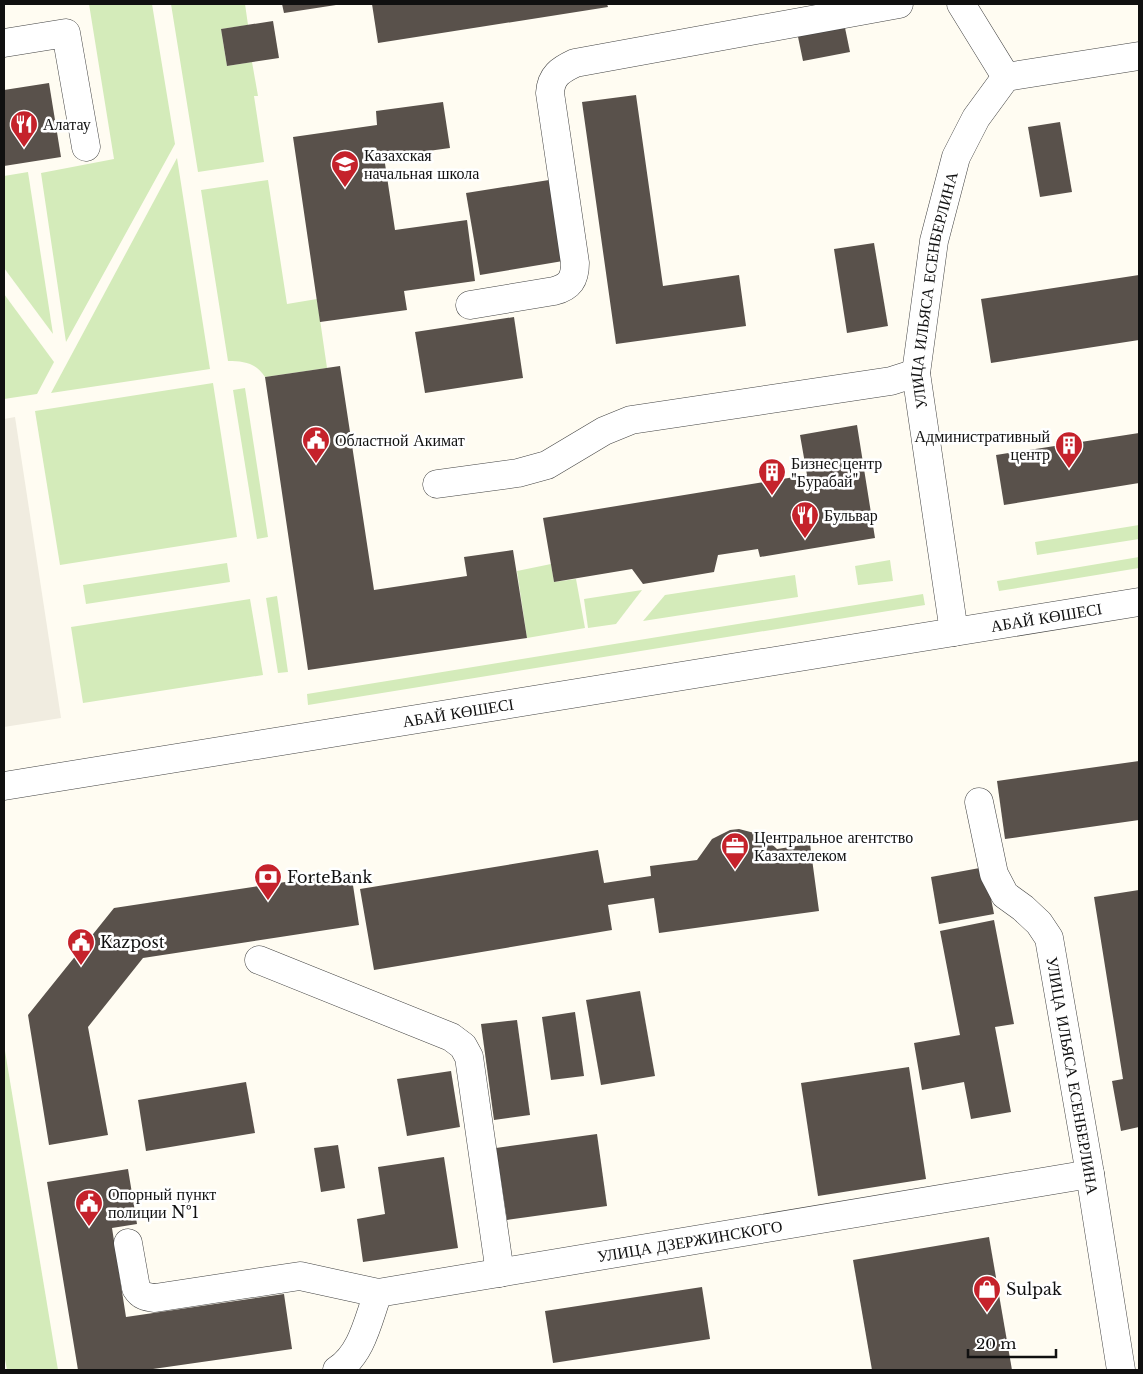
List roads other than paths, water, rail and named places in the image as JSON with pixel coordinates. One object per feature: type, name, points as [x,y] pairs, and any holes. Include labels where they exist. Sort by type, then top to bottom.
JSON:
[{"type":"street","points":[[470,305],[559,290],[572,282],[575,263],[550,93],[551,83],[555,75],[564,68],[575,63],[899,4]]},
{"type":"street","points":[[961,4],[1006,77],[1139,56]]},
{"type":"street","points":[[4,43],[66,33],[86,147]]},
{"type":"street","name":"УЛИЦА ИЛЬЯСА ЕСЕНБЕРЛИНА","points":[[954,632],[916,373],[934,241],[954,166],[976,118],[1006,77]]},
{"type":"street","points":[[437,484],[518,473],[547,465],[604,431],[631,420],[891,381],[916,373]]},
{"type":"street","name":"АБАЙ КӨШЕСІ","points":[[4,786],[1139,602]]},
{"type":"street","name":"УЛИЦА ИЛЬЯСА ЕСЕНБЕРЛИНА","points":[[979,802],[994,874],[1005,895],[1039,923],[1049,938],[1090,1174],[1121,1370]]},
{"type":"street","points":[[259,960],[424,1025],[451,1037],[464,1046],[469,1058],[500,1273]]},
{"type":"street","name":"УЛИЦА ДЗЕРЖИНСКОГО","points":[[378,1294],[1090,1174]]},
{"type":"street","points":[[128,1243],[136,1288],[140,1294],[146,1297],[154,1298],[300,1276],[378,1294],[358,1346],[347,1364],[338,1370]]},
{"type":"place","name":"Алатау","points":[[24,148]]},
{"type":"place","name":"Казахская начальная школа","points":[[345,188]]},
{"type":"place","name":"Областной Акимат","points":[[316,464]]},
{"type":"place","name":"Административный центр","points":[[1069,469]]},
{"type":"place","name":"Бизнес центр \"Бурабай\"","points":[[772,496]]},
{"type":"place","name":"Бульвар","points":[[805,539]]},
{"type":"place","name":"Центральное агентство Казахтелеком","points":[[735,870]]},
{"type":"place","name":"ForteBank","points":[[268,901]]},
{"type":"place","name":"Kazpost","points":[[81,966]]},
{"type":"place","name":"Опорный пункт полиции №1","points":[[89,1227]]},
{"type":"place","name":"Sulpak","points":[[987,1313]]}]
